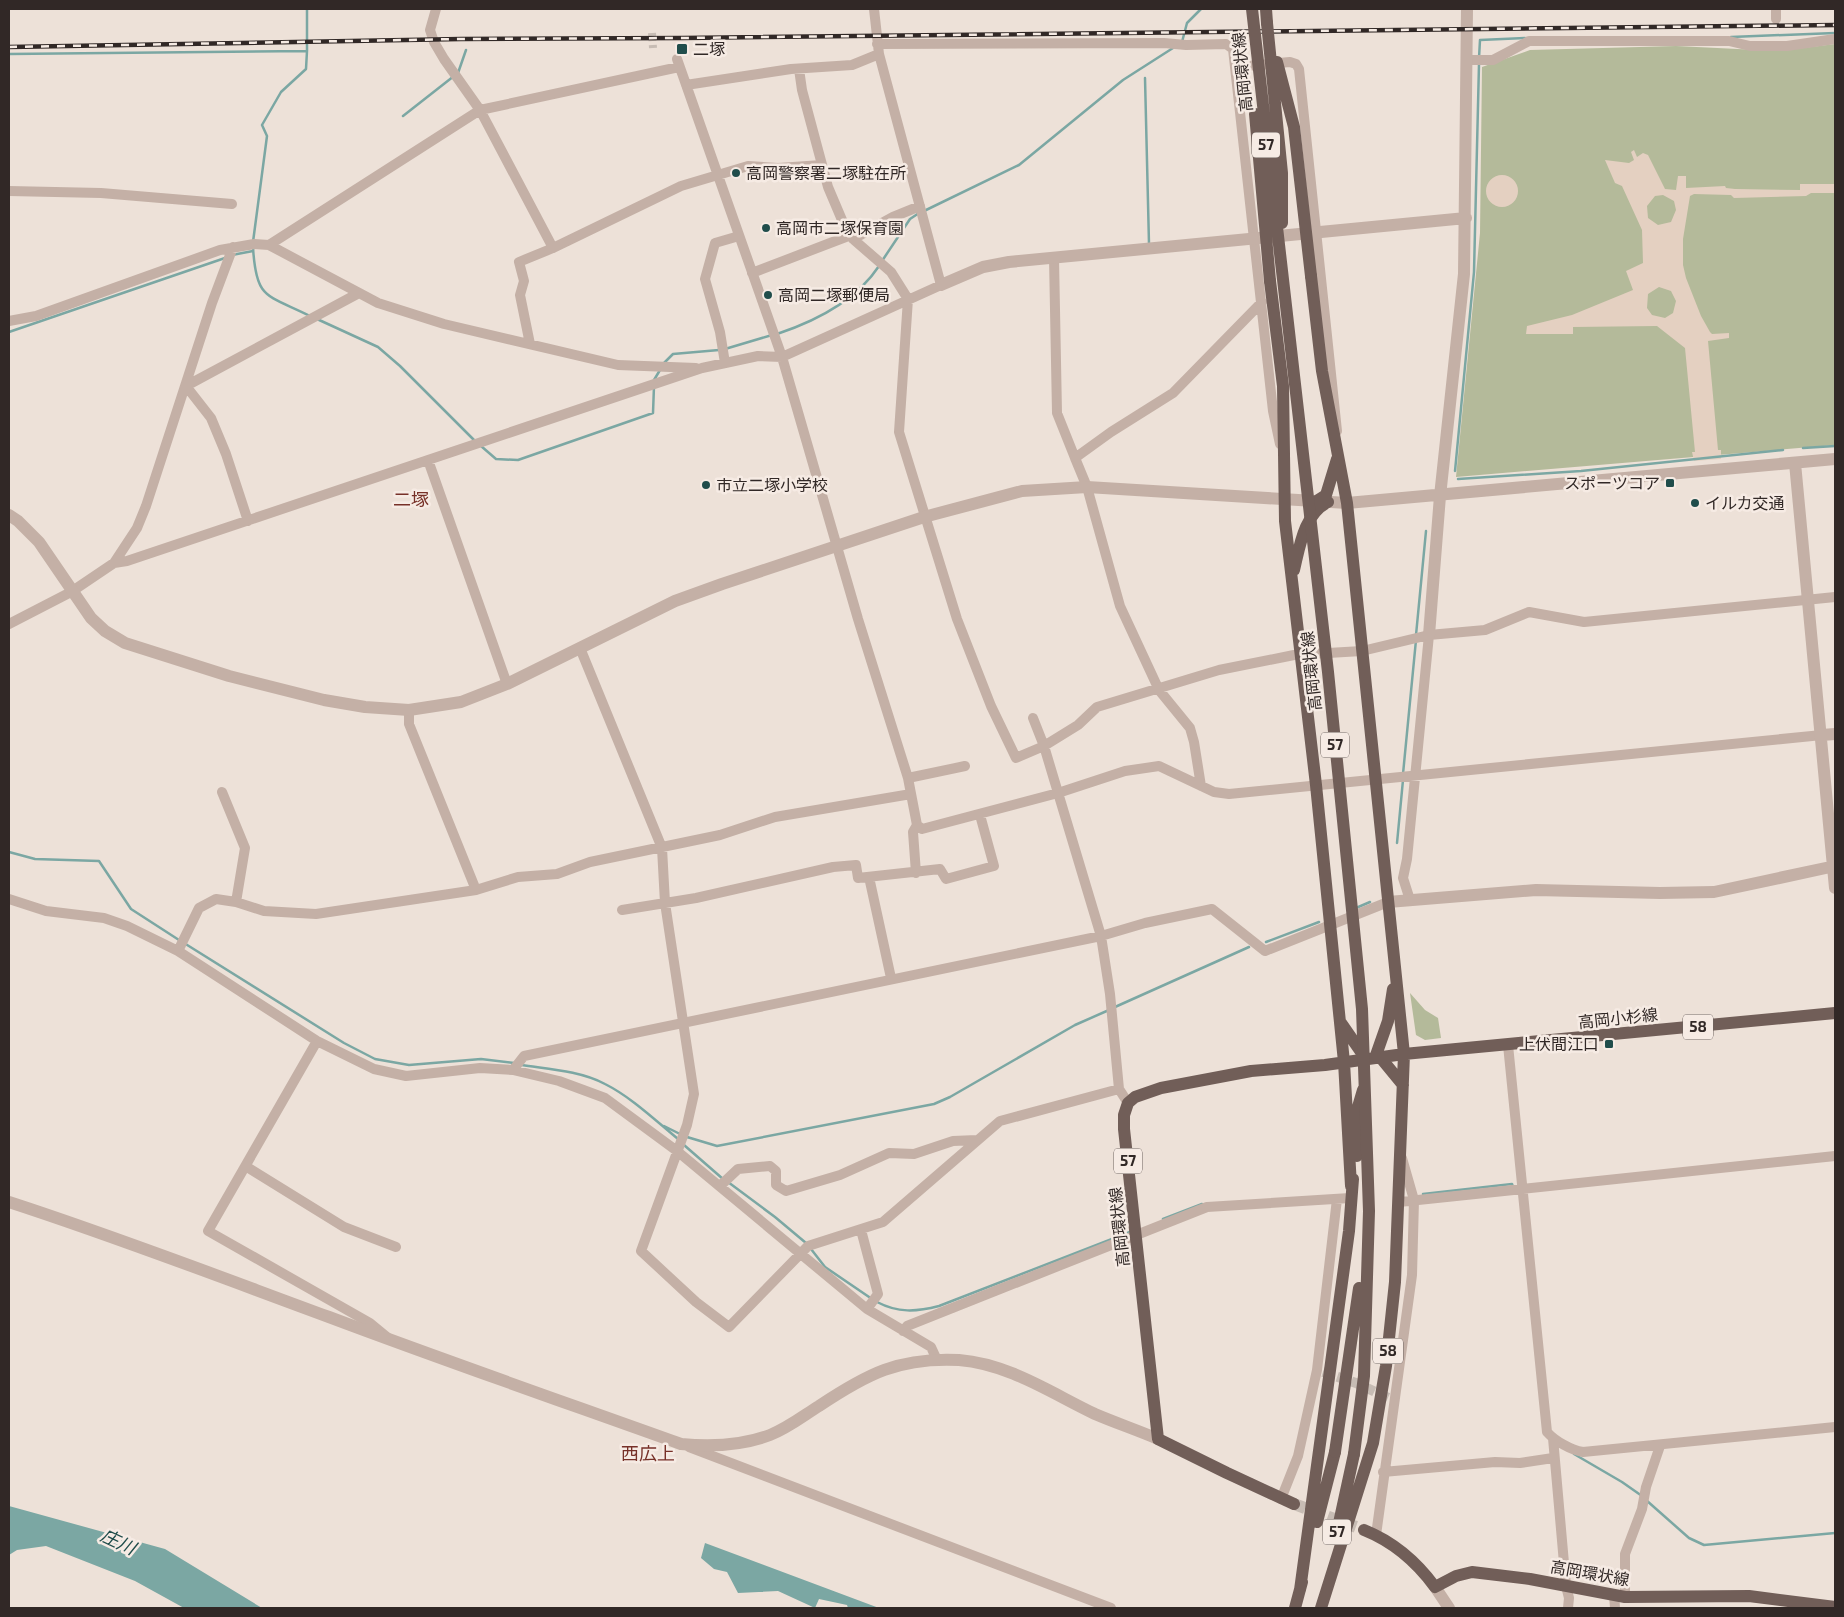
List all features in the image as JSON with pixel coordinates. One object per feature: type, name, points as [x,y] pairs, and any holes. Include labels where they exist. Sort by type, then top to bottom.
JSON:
[{"type":"main road","name":"高岡環状線","points":[[1251,9],[1276,280],[1328,672],[1362,1009],[1369,1211],[1364,1376],[1354,1454],[1320,1608]]},
{"type":"main road","name":"高岡環状線","points":[[1266,9],[1282,173],[1276,280]]},
{"type":"main road","name":"57","points":[[1267,23],[1294,127],[1322,370],[1346,503],[1404,1054]]},
{"type":"main road","name":"57","points":[[1276,280],[1282,386],[1285,521],[1299,654],[1316,785],[1344,1062]]},
{"type":"main road","points":[[1315,502],[1326,495],[1337,451]]},
{"type":"main road","points":[[1292,582],[1298,550],[1308,523],[1317,508],[1328,502]]},
{"type":"main road","points":[[1346,1194],[1357,1162],[1358,1107],[1373,1058],[1388,1021],[1395,977]]},
{"type":"main road","name":"高岡小杉線","points":[[1404,1054],[1835,1013]]},
{"type":"main road","points":[[1338,1017],[1373,1058],[1403,1084]]},
{"type":"main road","points":[[1128,1103],[1135,1097],[1179,1085],[1251,1072],[1404,1054]]},
{"type":"main road","name":"58","points":[[1320,1608],[1374,1443],[1386,1366],[1392,1310],[1399,1202],[1404,1054]]},
{"type":"main road","points":[[1294,1608],[1300,1590],[1349,1231],[1346,1194],[1344,1062]]},
{"type":"main road","name":"高岡環状線","points":[[1128,1103],[1124,1115],[1124,1129],[1158,1439]]},
{"type":"main road","name":"高岡環状線","points":[[1300,1590],[1336,1452],[1369,1211]]},
{"type":"main road","points":[[1158,1439],[1294,1504]]},
{"type":"main road","name":"57","points":[[1364,1530],[1399,1549],[1416,1564],[1435,1587]]},
{"type":"main road","name":"高岡環状線","points":[[1435,1587],[1456,1576],[1472,1572],[1522,1578],[1620,1596],[1749,1596],[1777,1604],[1835,1607]]},
{"type":"street","points":[[436,9],[430,30],[433,39],[444,59],[480,110],[553,248]]},
{"type":"street","points":[[874,9],[878,49],[941,285]]},
{"type":"street","points":[[1410,900],[1403,878],[1407,859],[1429,635],[1440,496],[1460,316],[1466,218],[1467,9]]},
{"type":"street","points":[[1468,60],[1493,60],[1529,41],[1729,41],[1750,46],[1787,46],[1835,39]]},
{"type":"street","points":[[686,85],[799,69],[852,65],[878,49],[1164,43],[1186,45],[1226,44],[1233,49],[1236,66],[1273,411],[1283,459]]},
{"type":"street","points":[[1236,66],[1290,62],[1296,64],[1299,69],[1338,425],[1337,451]]},
{"type":"street","points":[[9,321],[36,316],[220,250],[269,245],[480,110],[678,63],[782,357],[836,546],[908,778],[917,825],[913,832],[916,873]]},
{"type":"street","points":[[799,69],[802,90],[828,188],[852,237],[891,272],[908,299],[899,432],[957,619],[991,706],[1016,758],[1044,746],[1078,725],[1097,707],[1159,690],[1219,670],[1299,654],[1362,651],[1429,635],[1485,630],[1528,612],[1584,622],[1835,597]]},
{"type":"street","points":[[1245,151],[1308,142]]},
{"type":"street","points":[[530,344],[520,296],[524,281],[519,262],[553,248],[681,186],[748,166],[778,168],[822,165]]},
{"type":"street","points":[[9,191],[101,193],[232,204]]},
{"type":"street","points":[[752,273],[852,237],[920,206]]},
{"type":"street","points":[[114,563],[127,561],[248,521],[702,368],[758,356],[782,357],[982,267],[1054,258],[1466,218]]},
{"type":"street","points":[[725,363],[720,332],[704,279],[715,243],[739,236]]},
{"type":"street","points":[[269,245],[392,309],[444,324],[618,364],[702,368]]},
{"type":"street","points":[[9,624],[71,592],[114,563],[137,528],[186,386],[212,303],[233,248]]},
{"type":"street","points":[[1054,258],[1056,413],[1087,486],[1120,606],[1159,690],[1190,728],[1201,786]]},
{"type":"street","points":[[186,386],[359,293]]},
{"type":"street","points":[[1075,458],[1111,432],[1173,394],[1262,302]]},
{"type":"street","points":[[186,386],[211,418],[226,454],[248,521]]},
{"type":"street","points":[[9,515],[18,521],[39,542],[71,592],[91,618],[105,631],[142,650],[324,700],[374,708],[409,710],[461,702],[507,684],[675,601],[924,517],[1022,492],[1087,486],[1286,501],[1346,503],[1835,459]]},
{"type":"street","points":[[428,460],[507,684]]},
{"type":"street","points":[[1795,463],[1835,888]]},
{"type":"street","points":[[580,648],[662,848],[665,903],[694,1094],[687,1125],[641,1251],[696,1302],[729,1327],[808,1246],[883,1222],[1000,1121],[1119,1089]]},
{"type":"street","points":[[409,710],[408,724],[476,890]]},
{"type":"street","points":[[1033,718],[1044,746],[1100,936],[1110,994],[1119,1089],[1128,1103]]},
{"type":"street","points":[[917,825],[922,829],[980,815],[1058,794],[1125,771],[1159,766],[1214,792],[1229,794],[1415,774],[1835,734]]},
{"type":"street","points":[[908,778],[965,766]]},
{"type":"street","points":[[222,792],[245,848],[236,902]]},
{"type":"street","points":[[178,951],[199,908],[216,899],[236,902],[264,911],[316,914],[476,890],[518,877],[557,874],[590,862],[720,835],[775,817],[912,794]]},
{"type":"street","points":[[622,910],[665,903],[841,866],[856,865],[858,878],[940,869],[946,879],[994,866],[980,815]]},
{"type":"street","points":[[513,1070],[524,1056],[891,978],[1100,936],[1146,923],[1212,909],[1265,951],[1388,902],[1536,890],[1660,893],[1714,892],[1834,866]]},
{"type":"street","points":[[869,877],[891,978]]},
{"type":"street","points":[[9,899],[46,911],[104,918],[127,926],[178,951],[317,1041],[374,1069],[406,1076],[480,1068],[513,1070],[559,1080],[605,1098],[677,1150],[867,1309],[931,1347],[937,1360]]},
{"type":"street","points":[[317,1041],[208,1231],[370,1323],[390,1340]]},
{"type":"street","points":[[1508,1045],[1544,1420],[1547,1432],[1553,1438],[1583,1452],[1660,1446],[1835,1427]]},
{"type":"street","points":[[720,1186],[738,1169],[770,1166],[776,1171],[776,1185],[786,1191],[840,1175],[889,1153],[914,1154],[953,1142],[978,1140]]},
{"type":"street","points":[[1376,1535],[1383,1472],[1393,1421],[1412,1275],[1414,1200],[1400,1151]]},
{"type":"street","points":[[1399,1202],[1835,1156]]},
{"type":"street","points":[[247,1166],[344,1227],[396,1247]]},
{"type":"street","points":[[903,1331],[907,1326],[1207,1207],[1346,1194],[1317,1370],[1298,1456],[1281,1498]]},
{"type":"street","points":[[9,1202],[193,1266],[390,1340],[681,1444],[1111,1608]]},
{"type":"street","points":[[861,1230],[878,1294],[867,1309]]},
{"type":"street","points":[[681,1444],[709,1447],[752,1441],[789,1425],[862,1378],[890,1367],[937,1360],[989,1365],[1013,1373],[1096,1414],[1158,1439]]},
{"type":"street","points":[[1553,1438],[1553,1458],[1566,1586],[1569,1598],[1568,1608]]},
{"type":"street","points":[[1615,1608],[1620,1596],[1626,1554],[1642,1510],[1646,1487],[1660,1446]]},
{"type":"street","points":[[1383,1472],[1495,1462],[1520,1463],[1553,1458]]},
{"type":"street","points":[[1435,1587],[1449,1608]]},
{"type":"green space","points":[[1835,44],[1835,445],[1456,477],[1480,233],[1482,67],[1530,50],[1676,46],[1779,51]]},
{"type":"green space","points":[[1410,993],[1425,1010],[1438,1018],[1441,1038],[1425,1040],[1416,1035]]},
{"type":"shaded area","points":[[1634,150],[1637,157],[1643,153],[1648,155],[1665,189],[1676,190],[1678,176],[1686,176],[1686,188],[1725,186],[1726,188],[1735,189],[1800,190],[1800,184],[1835,184],[1835,193],[1811,193],[1806,196],[1734,198],[1731,195],[1694,194],[1690,196],[1683,239],[1683,265],[1686,278],[1701,316],[1710,332],[1712,334],[1729,333],[1729,338],[1708,341],[1718,450],[1721,450],[1721,459],[1694,461],[1692,452],[1695,452],[1685,348],[1657,326],[1573,327],[1573,334],[1526,334],[1527,326],[1572,315],[1633,290],[1626,271],[1643,263],[1642,230],[1622,186],[1615,183],[1605,160],[1629,163],[1634,160],[1631,152]],"holes":[[[1663,195],[1674,201],[1676,210],[1671,222],[1658,225],[1648,218],[1647,206],[1655,196]],[[1659,287],[1671,291],[1676,301],[1673,313],[1665,318],[1652,315],[1647,308],[1648,294]]]},
{"type":"shaded area","points":[[1502,175],[1513,180],[1518,191],[1513,202],[1502,207],[1491,202],[1486,191],[1491,180]]},
{"type":"water","name":"庄川","points":[[9,1506],[165,1549],[262,1608],[184,1608],[135,1581],[46,1546],[17,1550],[9,1555]]},
{"type":"water","points":[[705,1543],[879,1608],[848,1608],[847,1605],[819,1599],[815,1608],[778,1591],[738,1593],[727,1572],[714,1569],[701,1558]]},
{"type":"waterway","points":[[307,9],[307,51]]},
{"type":"waterway","points":[[1182,42],[1187,23],[1201,9]]},
{"type":"waterway","points":[[1731,37],[1835,33]]},
{"type":"waterway","points":[[1479,58],[1480,40],[1525,38]]},
{"type":"waterway","points":[[924,211],[1019,165],[1123,80],[1173,48]]},
{"type":"waterway","points":[[458,73],[466,50]]},
{"type":"waterway","points":[[9,54],[307,51],[306,69],[281,92],[262,125],[267,136],[253,242]]},
{"type":"waterway","points":[[1455,471],[1474,272],[1479,64]]},
{"type":"waterway","points":[[403,116],[454,76]]},
{"type":"waterway","points":[[1145,78],[1149,244]]},
{"type":"waterway","points":[[882,261],[910,219],[919,213]]},
{"type":"waterway","points":[[253,247],[257,277],[266,293],[310,316]]},
{"type":"waterway","points":[[232,255],[253,251]]},
{"type":"waterway","points":[[9,332],[225,258]]},
{"type":"waterway","points":[[777,334],[806,323],[834,308],[859,290],[879,266]]},
{"type":"waterway","points":[[317,319],[378,347],[400,366],[475,441]]},
{"type":"waterway","points":[[725,349],[772,335]]},
{"type":"waterway","points":[[664,363],[673,354],[719,350]]},
{"type":"waterway","points":[[654,380],[660,370]]},
{"type":"waterway","points":[[481,446],[496,459],[518,460],[653,413],[654,386]]},
{"type":"waterway","points":[[1803,448],[1835,446]]},
{"type":"waterway","points":[[1458,479],[1581,471],[1783,450]]},
{"type":"waterway","points":[[1416,635],[1426,531]]},
{"type":"waterway","points":[[1403,774],[1416,640]]},
{"type":"waterway","points":[[1397,843],[1403,780]]},
{"type":"waterway","points":[[9,852],[35,859],[99,861],[131,909],[179,940]]},
{"type":"waterway","points":[[1356,908],[1370,902]]},
{"type":"waterway","points":[[1266,942],[1319,922]]},
{"type":"waterway","points":[[184,943],[344,1043],[375,1059],[409,1065],[481,1059],[514,1063]]},
{"type":"waterway","points":[[1115,1007],[1249,947]]},
{"type":"waterway","points":[[687,1137],[717,1146],[934,1104],[950,1097],[1075,1025],[1109,1010]]},
{"type":"waterway","points":[[522,1065],[575,1073],[605,1084],[633,1102],[678,1139]]},
{"type":"waterway","points":[[664,1126],[682,1135]]},
{"type":"waterway","points":[[684,1145],[723,1179]]},
{"type":"waterway","points":[[728,1182],[806,1243]]},
{"type":"waterway","points":[[1423,1194],[1512,1184],[1513,1187]]},
{"type":"waterway","points":[[1163,1219],[1202,1204]]},
{"type":"waterway","points":[[877,1302],[900,1310],[939,1306],[1130,1232]]},
{"type":"waterway","points":[[811,1249],[825,1267],[872,1299]]},
{"type":"waterway","points":[[1574,1454],[1642,1496]]},
{"type":"waterway","points":[[1646,1500],[1689,1538],[1704,1545],[1835,1533]]},
{"type":"tunnel","points":[[652,33],[653,48]]},
{"type":"tunnel","points":[[1323,1372],[1356,1383],[1395,1401]]},
{"type":"tunnel","points":[[1294,1504],[1364,1530]]},
{"type":"railway","points":[[9,47],[461,39],[1835,25]]},
{"type":"place","name":"二塚","points":[[682,49]]},
{"type":"place","name":"高岡警察署二塚駐在所","points":[[736,173]]},
{"type":"place","name":"高岡市二塚保育園","points":[[766,228]]},
{"type":"place","name":"高岡二塚郵便局","points":[[768,295]]},
{"type":"place","name":"スポーツコア","points":[[1670,483]]},
{"type":"place","name":"市立二塚小学校","points":[[706,485]]},
{"type":"place","name":"イルカ交通","points":[[1695,503]]},
{"type":"place","name":"上伏間江口","points":[[1609,1044]]},
{"type":"district","name":"二塚","points":[[411,500]]},
{"type":"district","name":"西広上","points":[[648,1454]]}]
